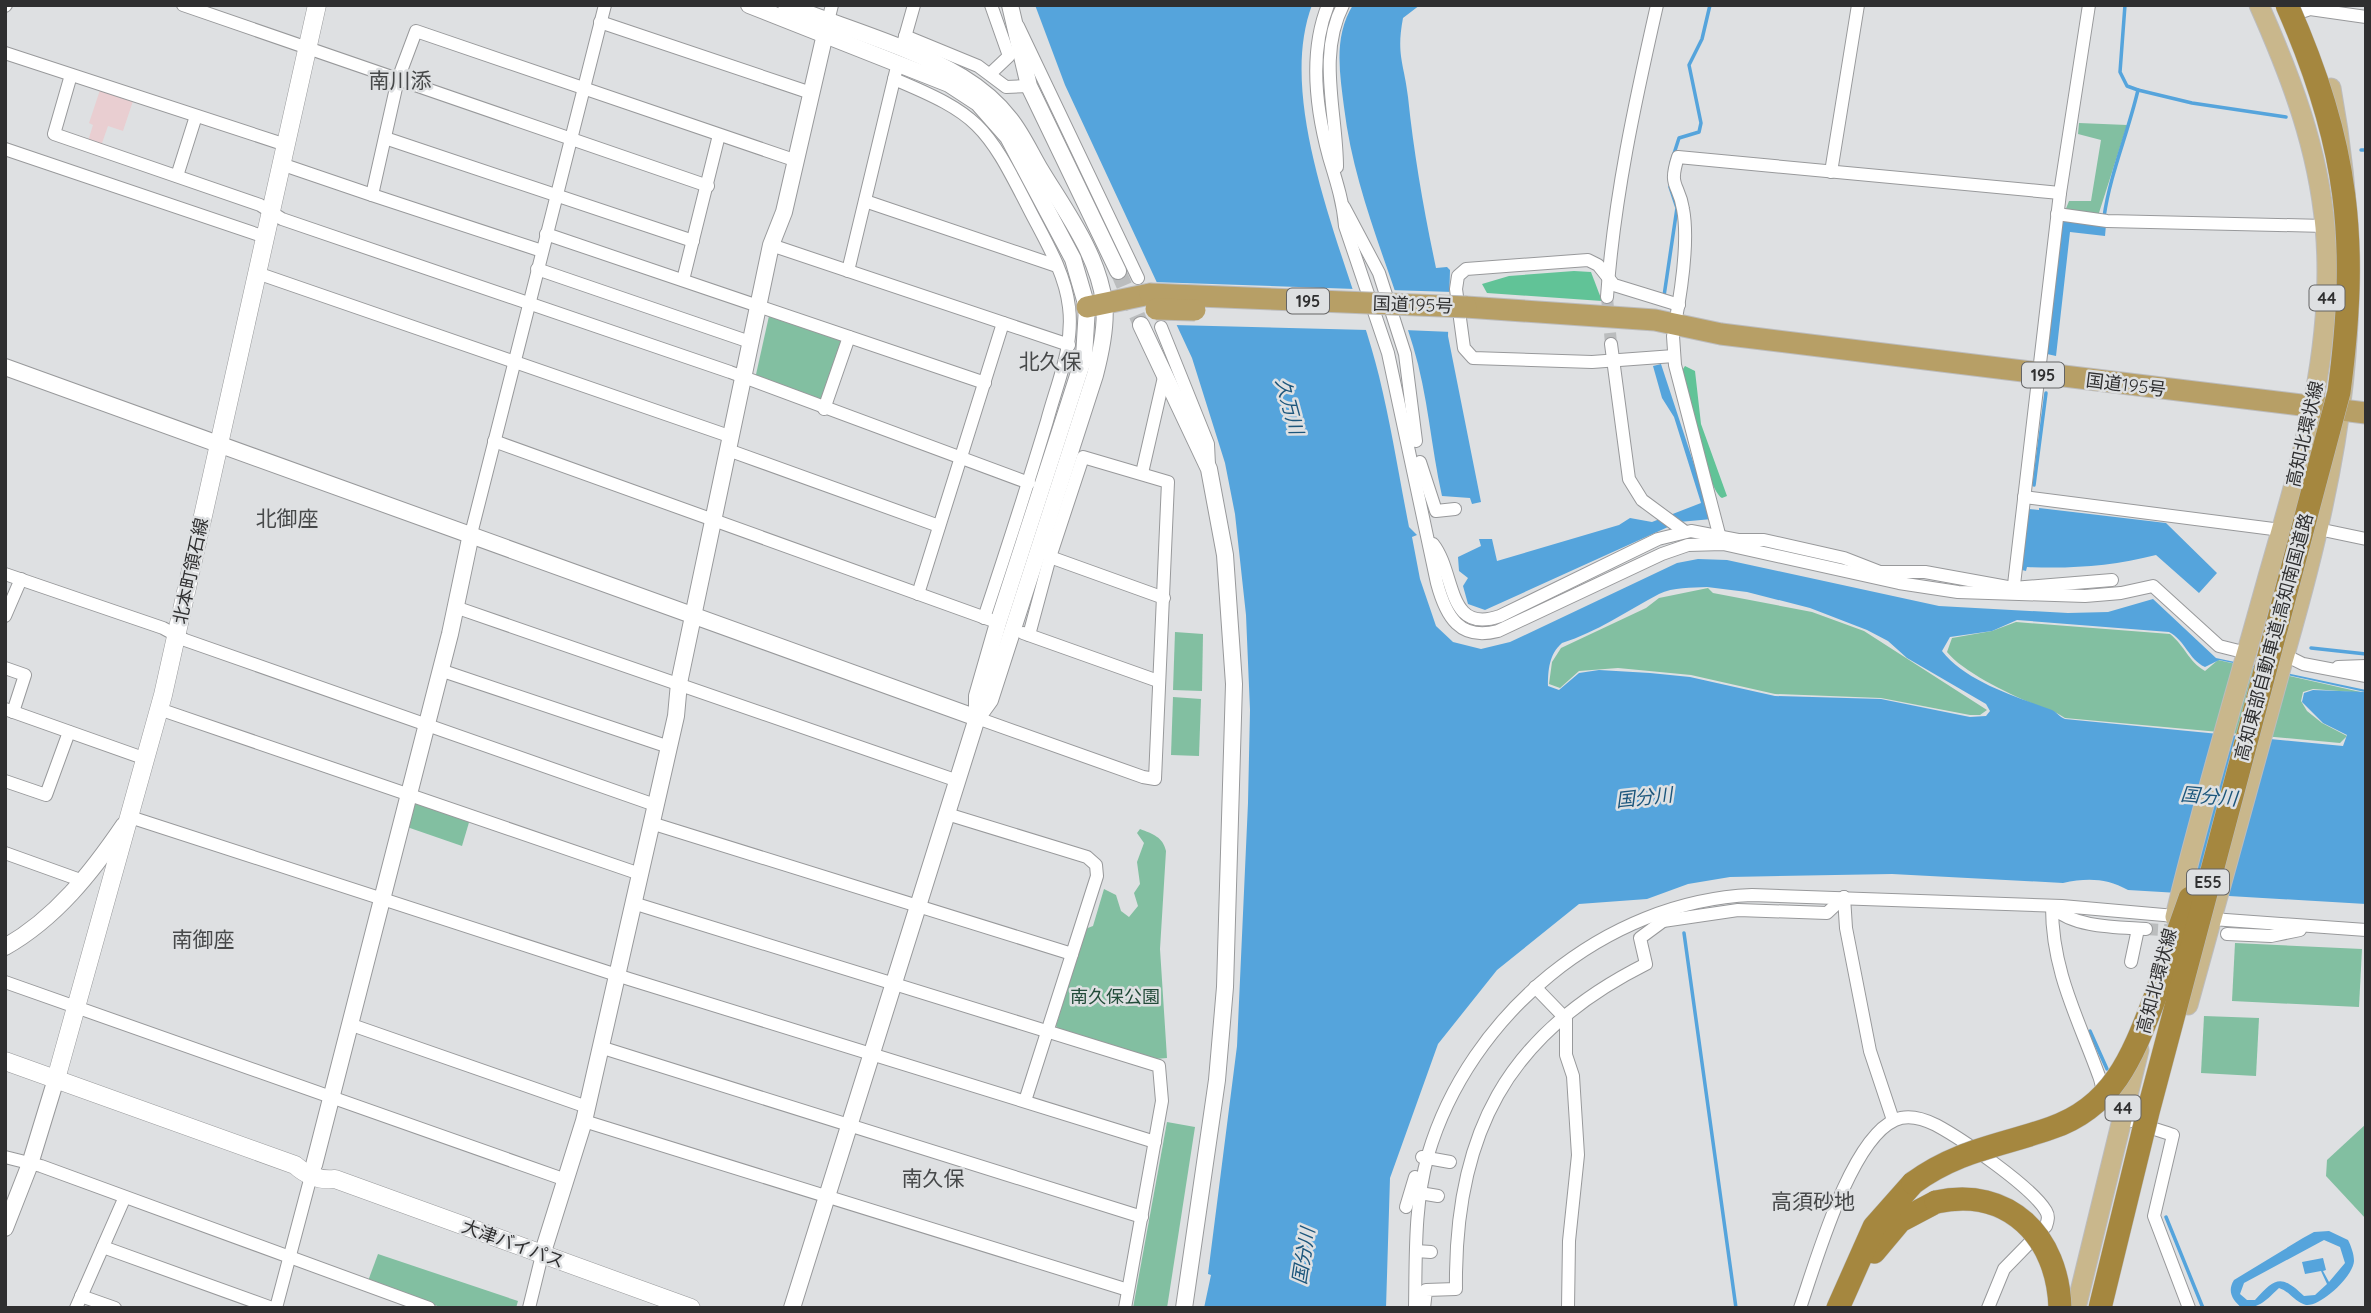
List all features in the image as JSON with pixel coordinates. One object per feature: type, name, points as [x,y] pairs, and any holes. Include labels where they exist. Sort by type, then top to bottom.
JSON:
[{"type":"highway","name":"高知東部自動車道;高知南国道路","points":[[2100,1308],[2150,1120],[2263,655],[2339,392],[2350,252],[2342,167],[2295,8]]},
{"type":"highway","name":"国道195号","points":[[1096,306],[1466,313],[1675,330],[2358,412]]},
{"type":"highway","points":[[1838,1308],[1874,1227],[1913,1183],[1962,1154],[2051,1128],[2085,1113],[2099,1102],[2122,1075],[2137,1045],[2190,898],[2263,655]]},
{"type":"highway","points":[[2115,1308],[2150,1120]]},
{"type":"highway","points":[[1849,1308],[1865,1267],[1886,1234],[1916,1210],[1936,1202],[1965,1198],[1981,1200],[2012,1212],[2025,1222],[2045,1245],[2052,1260],[2060,1308]]},
{"type":"main road","name":"北本町領石線","points":[[56,1079],[146,759],[177,635],[317,5]]},
{"type":"main road","name":"高知北環状線","points":[[2109,1308],[2150,1120],[2213,917],[2263,655],[2263,595],[2314,407],[2326,313],[2325,226],[2309,133],[2286,66],[2259,5]]},
{"type":"main road","name":"高知北環状線","points":[[2076,1308],[2122,1114],[2176,913],[2263,655],[2323,530],[2358,412],[2362,312],[2361,251],[2356,199],[2341,122],[2295,8]]},
{"type":"main road","points":[[5,1061],[295,1165],[303,1161],[313,1171]]},
{"type":"main road","name":"大津バイパス","points":[[313,1171],[332,1172],[335,1179],[691,1308]]},
{"type":"street","points":[[183,5],[708,186]]},
{"type":"street","points":[[103,1247],[274,1308],[313,1171],[409,794],[569,138],[605,5]]},
{"type":"street","points":[[749,5],[828,20]]},
{"type":"street","points":[[786,5],[828,20],[966,94],[1000,126],[1096,306],[1102,340],[1095,375],[1035,556],[1022,632]]},
{"type":"street","points":[[848,271],[914,5]]},
{"type":"street","points":[[990,74],[1009,57],[991,5]]},
{"type":"street","points":[[1328,5],[1319,36],[1316,70],[1323,128],[1344,206],[1345,226],[1388,353],[1436,512],[1454,509]]},
{"type":"street","points":[[1337,180],[1330,61],[1334,30],[1343,5]]},
{"type":"street","points":[[1607,297],[1612,233],[1632,113],[1657,5]]},
{"type":"street","points":[[1831,172],[1858,5]]},
{"type":"street","points":[[2013,590],[2057,214],[2089,5]]},
{"type":"street","points":[[2295,8],[2366,17]]},
{"type":"street","points":[[1012,11],[1028,86],[1118,271]]},
{"type":"street","points":[[1012,11],[1149,307],[1208,444],[1209,469],[1225,555],[1234,684],[1225,987],[1217,1080],[1184,1308]]},
{"type":"street","points":[[529,1308],[542,1255],[586,1114],[668,747],[714,521],[718,485],[771,245],[785,212],[828,20]]},
{"type":"street","points":[[600,22],[811,93]]},
{"type":"street","points":[[372,195],[398,79],[416,31],[797,161]]},
{"type":"street","points":[[5,53],[286,145]]},
{"type":"street","points":[[900,58],[990,74],[1006,87],[1028,86]]},
{"type":"street","points":[[792,1308],[977,718],[977,696],[991,620],[1069,345],[1068,299],[1058,266],[1001,155],[983,130],[900,58]]},
{"type":"street","points":[[71,75],[54,134],[271,211],[282,219],[743,378],[1029,483]]},
{"type":"street","points":[[177,176],[196,116]]},
{"type":"street","points":[[683,280],[719,135]]},
{"type":"street","points":[[385,138],[693,241]]},
{"type":"street","points":[[5,149],[265,237]]},
{"type":"street","points":[[1719,534],[1675,330],[1682,289],[1683,208],[1672,181],[1678,157],[2060,193]]},
{"type":"street","points":[[281,164],[542,251]]},
{"type":"street","points":[[865,201],[1058,266]]},
{"type":"street","points":[[2057,214],[2103,220],[2325,226]]},
{"type":"street","points":[[546,234],[985,383]]},
{"type":"street","points":[[771,245],[1069,345]]},
{"type":"street","points":[[1588,260],[1598,265],[1608,281],[1675,330],[1614,359],[1483,361],[1473,358],[1464,348],[1456,289],[1458,276],[1466,269],[1588,260]]},
{"type":"street","points":[[537,269],[750,342]]},
{"type":"street","points":[[257,272],[514,361],[939,526]]},
{"type":"street","points":[[991,620],[1084,357],[1096,306]]},
{"type":"street","points":[[1149,307],[1164,377],[1209,469]]},
{"type":"street","points":[[918,594],[1003,323]]},
{"type":"street","points":[[824,409],[849,337]]},
{"type":"street","points":[[1611,345],[1629,479],[1643,500],[1681,529],[1719,534],[1732,542]]},
{"type":"street","points":[[5,367],[220,443],[977,718],[1152,780],[1157,771],[1158,681],[1168,482],[1083,457],[1022,632],[1006,647],[990,700],[977,718]]},
{"type":"street","points":[[1142,473],[1164,377]]},
{"type":"street","points":[[494,441],[991,620]]},
{"type":"street","points":[[1413,443],[1437,583],[1449,618],[1462,629],[1479,634],[1509,627],[1674,549],[1732,542],[1879,575],[1925,572],[2013,590],[2106,595],[2153,586],[2219,646],[2366,676]]},
{"type":"street","points":[[2024,497],[2281,530]]},
{"type":"street","points":[[1428,538],[1437,550],[1462,613],[1469,618],[1484,620],[1505,613],[1681,529]]},
{"type":"street","points":[[2323,530],[2366,539]]},
{"type":"street","points":[[1050,557],[1164,598]]},
{"type":"street","points":[[5,574],[425,726],[655,805]]},
{"type":"street","points":[[5,616],[21,579]]},
{"type":"street","points":[[2013,590],[2112,580]]},
{"type":"street","points":[[455,607],[958,780]]},
{"type":"street","points":[[1022,632],[1158,681]]},
{"type":"street","points":[[2330,668],[2366,666]]},
{"type":"street","points":[[5,668],[25,675],[9,710],[146,759]]},
{"type":"street","points":[[440,670],[668,747]]},
{"type":"street","points":[[159,709],[639,874]]},
{"type":"street","points":[[5,781],[46,795],[69,732]]},
{"type":"street","points":[[947,814],[1092,861],[1097,876],[1025,1101]]},
{"type":"street","points":[[8,940],[57,908],[83,881],[130,817],[617,974],[1155,1142]]},
{"type":"street","points":[[651,823],[1072,954]]},
{"type":"street","points":[[5,853],[83,881]]},
{"type":"street","points":[[1415,1308],[1420,1193],[1427,1159],[1442,1116],[1466,1070],[1497,1026],[1535,987],[1579,954],[1662,917],[1717,897],[1844,897],[2176,913]]},
{"type":"street","points":[[1844,897],[1846,928],[1870,1051],[1893,1120]]},
{"type":"street","points":[[633,903],[1159,1066],[1162,1101],[1125,1308]]},
{"type":"street","points":[[2052,907],[2060,914],[2084,923],[2142,929],[2131,962]]},
{"type":"street","points":[[2052,907],[2052,934],[2072,1014],[2099,1076],[2106,1102],[2122,1114],[2150,1120],[2173,1135],[2154,1216],[2189,1308]]},
{"type":"street","points":[[1424,1308],[1426,1290],[1456,1289],[1456,1241],[1461,1191],[1483,1126],[1516,1065],[1563,1016],[1612,981],[1646,964],[1639,941],[1662,917]]},
{"type":"street","points":[[2213,917],[2366,930]]},
{"type":"street","points":[[2227,934],[2271,936],[2318,927]]},
{"type":"street","points":[[5,982],[566,1180]]},
{"type":"street","points":[[1535,987],[1566,1019],[1566,1055],[1573,1076],[1578,1156],[1569,1241],[1568,1308]]},
{"type":"street","points":[[349,1024],[586,1114],[827,1196],[1128,1290]]},
{"type":"street","points":[[600,1047],[1142,1217]]},
{"type":"street","points":[[5,1228],[30,1164],[56,1079]]},
{"type":"street","points":[[1800,1308],[1848,1177],[1869,1143],[1893,1120],[1909,1116],[1935,1125],[2013,1178],[2046,1211],[2049,1218],[2046,1226],[2004,1269],[1988,1308]]},
{"type":"street","points":[[5,1157],[429,1308]]},
{"type":"street","points":[[1406,1207],[1422,1157],[1450,1162]]},
{"type":"street","points":[[1420,1193],[1438,1196]]},
{"type":"street","points":[[115,1308],[79,1302],[124,1199]]},
{"type":"street","points":[[1416,1251],[1431,1252]]},
{"type":"shaded area","points":[[100,90],[133,101],[123,131],[108,126],[101,146],[88,141],[93,125],[89,123]]},
{"type":"green space","points":[[2079,123],[2127,125],[2098,216],[2065,211],[2069,201],[2091,201],[2101,140],[2078,134]]},
{"type":"green space","points":[[1591,272],[1602,301],[1487,293],[1482,284],[1509,276]]},
{"type":"green space","points":[[769,316],[840,340],[842,344],[824,399],[819,402],[755,379]]},
{"type":"green space","points":[[1685,366],[1695,371],[1701,424],[1727,496],[1722,498],[1710,478],[1698,440],[1681,372]]},
{"type":"green space","points":[[1708,588],[1713,593],[1812,612],[1864,631],[1987,710],[1980,715],[1970,715],[1881,698],[1775,694],[1691,675],[1618,668],[1579,671],[1560,688],[1549,684],[1552,662],[1561,648],[1646,608],[1659,598]]},
{"type":"green space","points":[[2016,622],[2170,634],[2194,663],[2205,671],[2218,660],[2365,693],[2313,689],[2303,692],[2301,701],[2307,711],[2322,723],[2347,736],[2340,743],[2065,718],[1986,681],[1963,667],[1947,652],[1952,638],[1992,631]]},
{"type":"green space","points":[[1175,632],[1203,634],[1202,691],[1173,690]]},
{"type":"green space","points":[[1173,697],[1201,699],[1199,756],[1171,755]]},
{"type":"green space","points":[[415,799],[470,819],[462,846],[407,827]]},
{"type":"green space","name":"南久保公園","points":[[1140,829],[1160,839],[1166,851],[1160,949],[1167,1058],[1155,1059],[1059,1030],[1056,1026],[1085,929],[1093,926],[1104,889],[1116,895],[1121,911],[1129,917],[1138,906],[1134,893],[1140,884],[1137,862],[1144,843],[1137,833]]},
{"type":"green space","points":[[2235,943],[2362,949],[2359,1007],[2232,1001]]},
{"type":"green space","points":[[2204,1016],[2259,1018],[2256,1076],[2201,1073]]},
{"type":"green space","points":[[1167,1122],[1195,1127],[1167,1308],[1133,1308]]},
{"type":"green space","points":[[2366,1124],[2366,1219],[2326,1176],[2327,1160]]},
{"type":"green space","points":[[378,1254],[518,1301],[516,1308],[443,1308],[368,1281]]},
{"type":"water","points":[[1035,5],[1312,5],[1303,47],[1302,92],[1309,141],[1379,376],[1409,527],[1417,535],[1412,537],[1420,579],[1436,626],[1453,642],[1481,649],[1510,642],[1677,563],[1698,559],[1727,560],[1939,606],[2068,613],[2108,612],[2153,599],[2216,658],[2366,690],[2366,904],[2128,890],[2096,880],[2063,883],[1892,874],[1730,877],[1688,884],[1647,899],[1579,904],[1497,970],[1438,1044],[1390,1178],[1386,1308],[1204,1308],[1211,1275],[1208,1274],[1237,1046],[1248,803],[1250,710],[1246,615],[1235,514],[1225,463],[1192,358],[1065,85]],"holes":[[[1707,587],[1747,592],[1810,608],[1867,630],[1888,641],[1907,658],[1986,704],[1990,711],[1986,716],[1970,717],[1881,699],[1775,696],[1690,677],[1599,670],[1579,673],[1559,690],[1548,686],[1552,657],[1562,643],[1600,627],[1664,592]],[[2017,620],[2169,632],[2205,667],[2219,660],[2365,692],[2313,690],[2304,693],[2302,702],[2323,723],[2347,735],[2343,746],[2065,719],[2052,710],[1978,680],[1952,662],[1942,651],[1950,637],[1992,631]]]},
{"type":"water","points":[[1353,5],[1420,5],[1403,18],[1401,59],[1436,268],[1447,267],[1450,270],[1448,336],[1481,502],[1472,504],[1470,498],[1442,496],[1418,365],[1356,169],[1344,107],[1339,56],[1343,30]]},
{"type":"water","points":[[2065,218],[2106,225],[2105,236],[2070,232],[2056,356],[2047,354],[2062,223]]},
{"type":"water","points":[[1661,364],[1712,519],[1679,522],[1485,610],[1468,604],[1463,586],[1468,578],[1459,571],[1458,557],[1481,546],[1479,539],[1492,539],[1497,561],[1619,525],[1630,518],[1652,522],[1701,503],[1674,417],[1662,398],[1653,366]]},
{"type":"water","points":[[2029,509],[2166,523],[2217,573],[2199,593],[2156,555],[2108,564],[2060,568],[2027,567],[2026,571],[2022,570]]},
{"type":"water","points":[[2329,1231],[2348,1240],[2351,1247],[2354,1261],[2352,1268],[2335,1290],[2319,1301],[2306,1305],[2279,1288],[2254,1307],[2242,1308],[2236,1302],[2231,1292],[2234,1280],[2314,1232]],"holes":[[[2324,1240],[2340,1247],[2345,1263],[2329,1282],[2323,1271],[2326,1270],[2323,1258],[2302,1262],[2305,1274],[2321,1271],[2327,1284],[2315,1295],[2304,1296],[2284,1282],[2273,1283],[2255,1300],[2247,1300],[2240,1294],[2244,1283]]]},
{"type":"pier","points":[[1153,282],[1355,289],[1368,330],[1173,325]]},
{"type":"pier","points":[[1389,290],[1453,292],[1452,332],[1404,330]]},
{"type":"waterway","points":[[1671,163],[1679,138],[1699,132],[1701,123],[1689,65],[1702,39],[1710,5]]},
{"type":"waterway","points":[[2104,217],[2110,185],[2138,90],[2127,86],[2120,72],[2125,5]]},
{"type":"waterway","points":[[2138,90],[2192,103],[2286,117]]},
{"type":"waterway","points":[[2361,150],[2366,150]]},
{"type":"waterway","points":[[1664,296],[1677,208],[1670,187]]},
{"type":"waterway","points":[[2034,485],[2046,393]]},
{"type":"waterway","points":[[2311,648],[2366,654]]},
{"type":"waterway","points":[[1684,933],[1736,1308]]},
{"type":"waterway","points":[[2090,1031],[2107,1069]]},
{"type":"waterway","points":[[2166,1217],[2203,1308]]},
{"type":"tunnel","points":[[1118,271],[1141,325]]},
{"type":"tunnel","points":[[1607,297],[1611,344]]},
{"type":"tunnel","points":[[2146,929],[2181,931]]},
{"type":"district","name":"南川添","points":[[400,81]]},
{"type":"district","name":"北久保","points":[[1050,362]]},
{"type":"district","name":"北御座","points":[[287,519]]},
{"type":"district","name":"南御座","points":[[203,940]]},
{"type":"district","name":"南久保","points":[[933,1179]]},
{"type":"district","name":"高須砂地","points":[[1813,1202]]},
{"type":"water label","name":"久万川","points":[[1290,406]]},
{"type":"water label","name":"国分川","points":[[2209,796]]},
{"type":"water label","name":"国分川","points":[[1644,797]]},
{"type":"water label","name":"国分川","points":[[1303,1256]]}]
